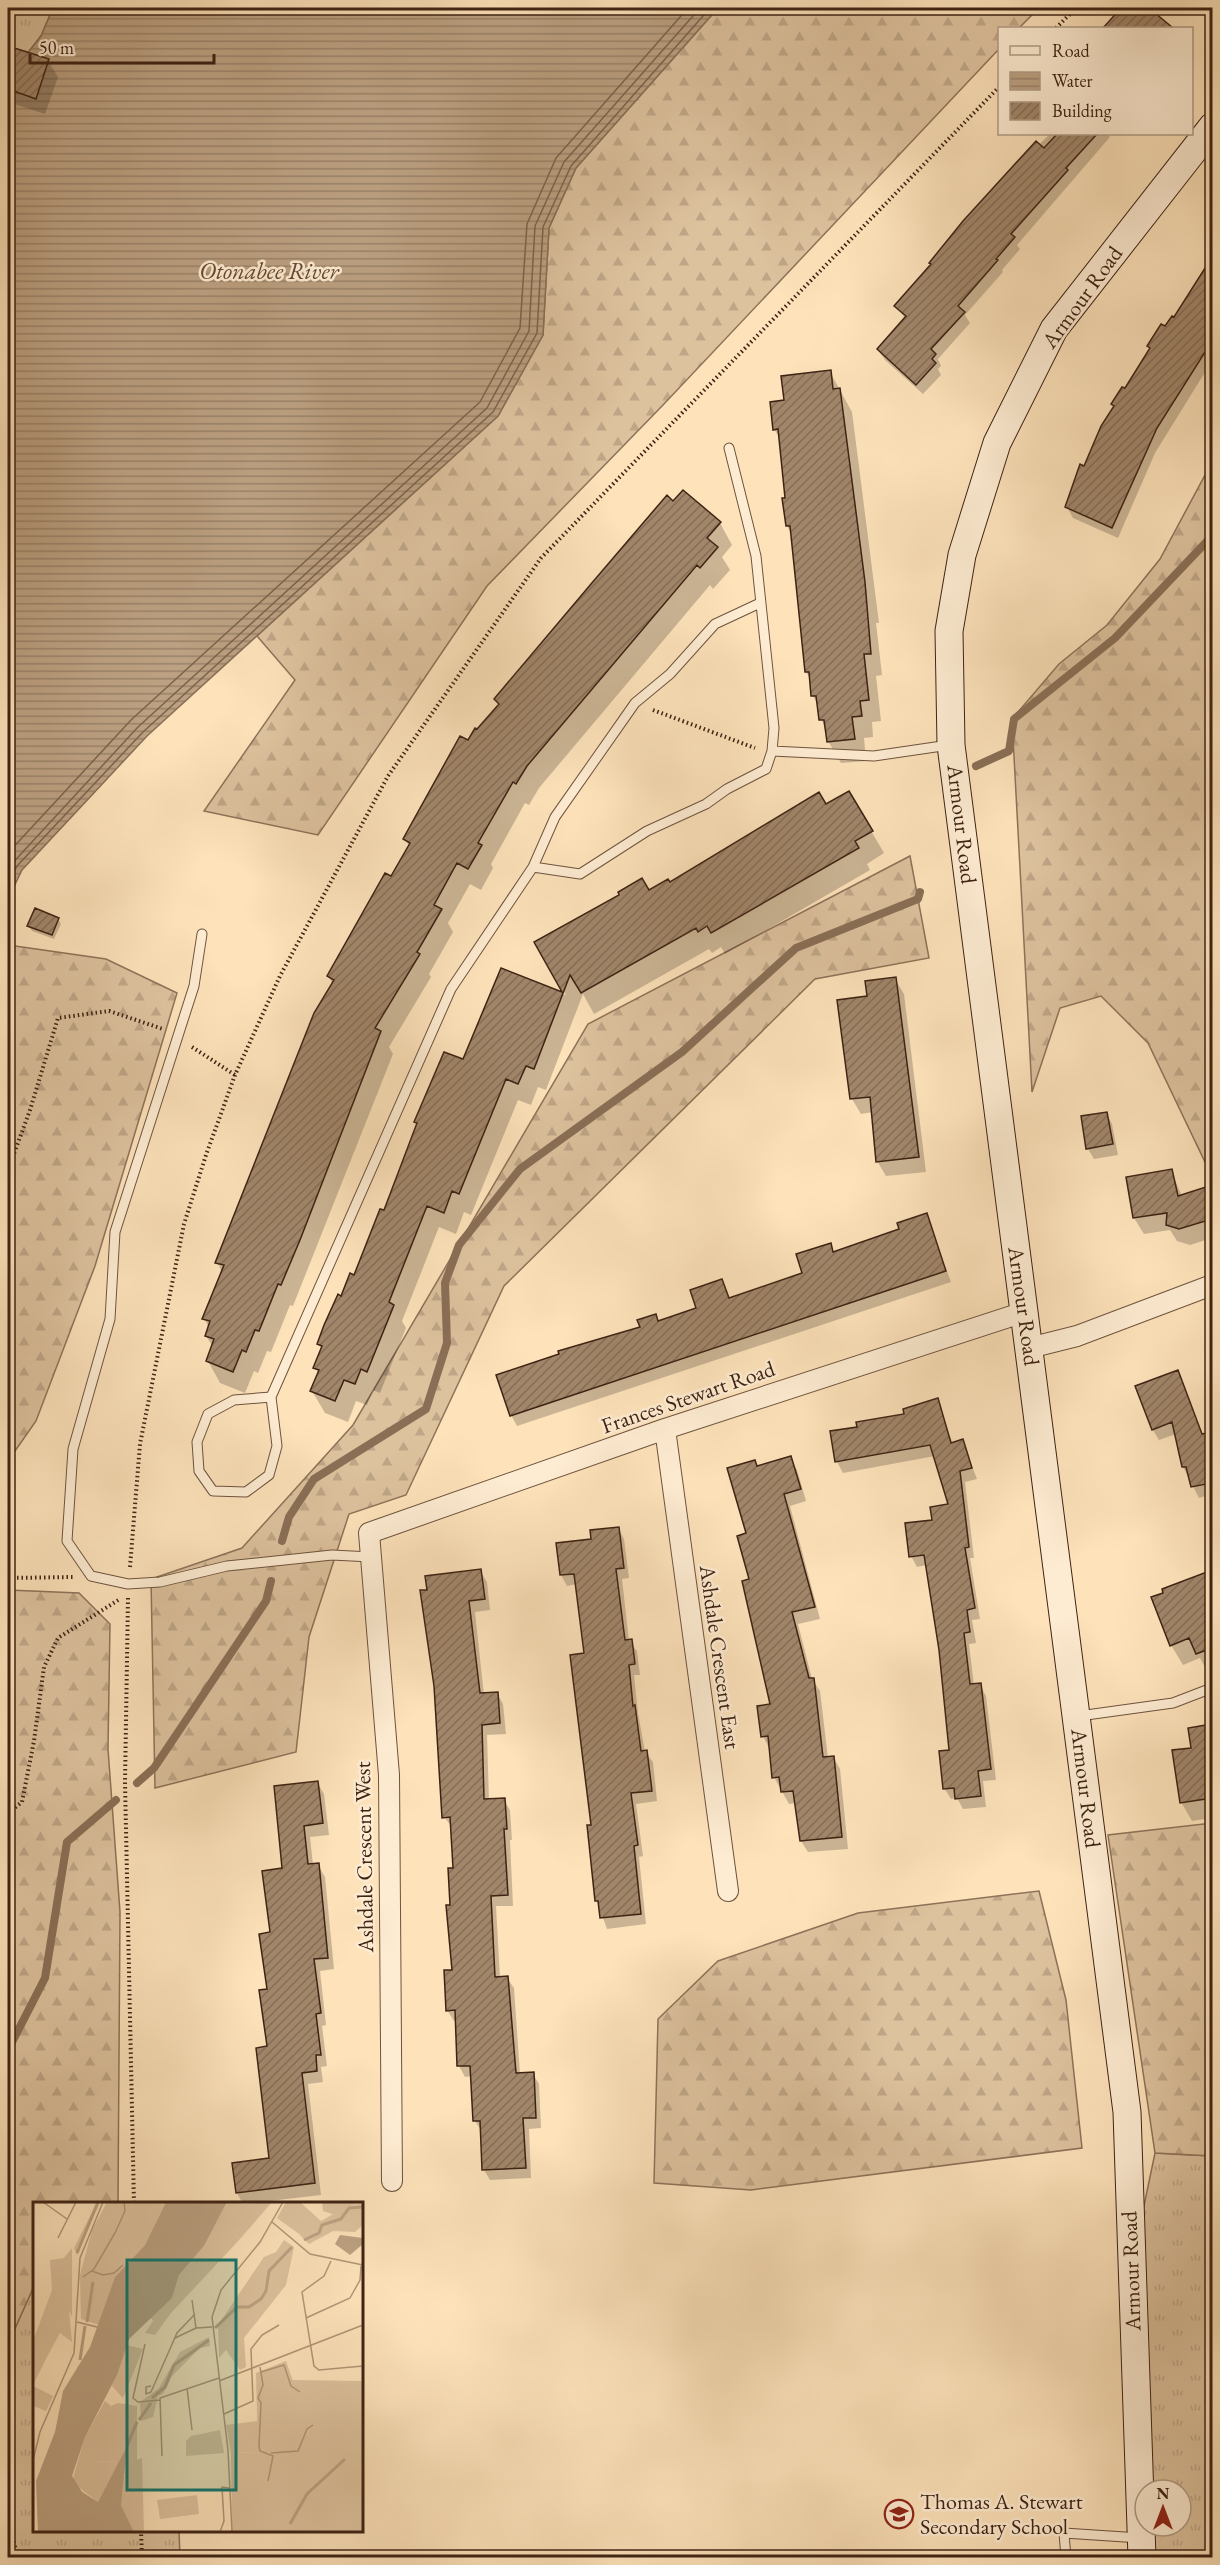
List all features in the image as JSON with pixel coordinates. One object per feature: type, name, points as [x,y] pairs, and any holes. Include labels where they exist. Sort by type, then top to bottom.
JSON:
[{"type":"main road","name":"Armour Road","points":[[1141,2548],[1128,2112],[951,745],[949,631],[962,555],[997,443],[1053,329],[1212,127]]},
{"type":"street","points":[[1029,1348],[1077,1336],[1212,1285]]},
{"type":"street","name":"Frances Stewart Road","points":[[369,1533],[665,1429],[1024,1312]]},
{"type":"street","name":"Ashdale Crescent East","points":[[665,1429],[728,1892]]},
{"type":"street","name":"Ashdale Crescent West","points":[[369,1533],[389,1775],[392,2181]]},
{"type":"lane","points":[[532,867],[580,874],[647,831],[706,804],[727,789],[766,769],[772,751],[774,728],[756,556],[729,448]]},
{"type":"lane","points":[[271,1397],[234,1400],[208,1414],[197,1442],[199,1471],[213,1491],[246,1492],[269,1475],[277,1446],[271,1397],[451,989],[532,867],[555,817],[635,703],[670,674],[715,624],[760,603]]},
{"type":"lane","points":[[772,751],[874,756],[951,745]]},
{"type":"lane","points":[[202,934],[194,986],[115,1232],[110,1319],[73,1449],[67,1541],[91,1576],[128,1584],[160,1582],[239,1565],[332,1555],[371,1557]]},
{"type":"lane","points":[[1077,1716],[1173,1703],[1212,1688]]},
{"type":"lane","points":[[1066,2558],[1064,2534],[1141,2548]]},
{"type":"path","points":[[1057,27],[1076,8]]},
{"type":"path","points":[[128,1584],[140,1444],[184,1224],[235,1075],[280,976],[388,776],[541,558],[998,87]]},
{"type":"path","points":[[635,703],[751,748],[772,751]]},
{"type":"path","points":[[8,1170],[30,1110],[58,1018],[109,1011],[153,1024],[235,1075]]},
{"type":"path","points":[[8,1578],[91,1576]]},
{"type":"path","points":[[8,1813],[22,1802],[34,1741],[44,1666],[58,1638],[128,1594],[125,1783],[134,2202]]},
{"type":"path","points":[[8,2520],[18,2558]]},
{"type":"path","points":[[141,2532],[142,2558]]},
{"type":"green space","points":[[8,8],[53,8],[41,36],[8,78]]},
{"type":"green space","points":[[718,8],[1039,8],[1020,27],[998,27],[998,50],[663,405],[487,586],[318,835],[204,811],[295,680],[257,636],[498,416],[543,335],[549,228],[576,168]]},
{"type":"green space","points":[[1212,462],[1212,1171],[1205,1162],[1148,1043],[1101,996],[1060,1008],[1032,1092],[1012,719],[1059,664],[1107,625],[1160,559]]},
{"type":"green space","points":[[910,856],[929,958],[815,979],[504,1286],[406,1495],[349,1514],[309,1637],[296,1752],[155,1788],[151,1579],[242,1548],[353,1425],[588,1024]]},
{"type":"green space","points":[[8,945],[106,959],[177,993],[95,1266],[36,1421],[8,1461]]},
{"type":"green space","points":[[8,1590],[79,1593],[110,1624],[108,1749],[120,1912],[118,2202],[33,2202],[33,2288],[8,2344]]},
{"type":"green space","points":[[1212,1823],[1212,2156],[1155,2153],[1108,1835]]},
{"type":"green space","points":[[1039,1891],[1066,2000],[1082,2148],[751,2190],[654,2183],[658,2019],[718,1961],[858,1913]]},
{"type":"green space","points":[[1155,2153],[1212,2156],[1212,2557],[1142,2558],[1142,2538],[1193,2538],[1193,2478],[1142,2478],[1141,2220]]},
{"type":"green space","points":[[33,2288],[33,2532],[179,2532],[180,2557],[8,2557],[8,2344]]},
{"type":"water","name":"Otonabee River","points":[[53,8],[718,8],[576,168],[549,228],[543,335],[498,416],[147,736],[22,870],[8,899],[8,78],[41,36]]},
{"type":"building","points":[[1121,8],[1149,8],[1172,27],[1104,27]]},
{"type":"building","points":[[8,46],[49,59],[36,99],[8,89]]},
{"type":"building","points":[[1056,135],[1096,135],[1011,234],[1015,237],[958,306],[965,312],[931,349],[936,354],[932,359],[936,363],[916,385],[877,349],[906,316],[894,306],[931,264],[929,263],[963,221],[1036,141],[1044,148]]},
{"type":"building","points":[[1212,257],[1212,341],[1157,428],[1112,528],[1065,507],[1080,464],[1084,466],[1101,426],[1114,406],[1111,404],[1122,387],[1125,388],[1150,348],[1147,346],[1161,324],[1165,326],[1172,316],[1174,317]]},
{"type":"building","points":[[831,370],[833,389],[840,388],[865,582],[871,654],[864,654],[869,700],[860,701],[862,716],[852,717],[855,739],[827,742],[824,720],[819,720],[816,696],[811,696],[809,672],[805,672],[790,526],[786,526],[782,498],[785,498],[778,429],[773,430],[770,402],[784,400],[781,376]]},
{"type":"building","points":[[683,490],[721,522],[707,538],[718,547],[700,568],[697,565],[527,766],[516,784],[513,782],[478,843],[482,845],[468,869],[457,863],[434,905],[442,909],[417,952],[420,954],[375,1028],[381,1031],[300,1240],[281,1285],[278,1284],[259,1331],[255,1330],[246,1352],[242,1350],[233,1372],[206,1361],[214,1339],[205,1336],[210,1321],[202,1319],[224,1265],[215,1263],[314,1013],[334,980],[327,976],[385,873],[391,876],[410,843],[403,839],[460,736],[468,740],[475,728],[477,729],[499,704],[494,699],[667,495],[673,501]]},
{"type":"building","points":[[849,791],[873,831],[855,841],[859,848],[711,933],[707,926],[698,932],[696,928],[581,993],[570,975],[534,1069],[526,1066],[518,1084],[506,1079],[459,1194],[452,1191],[444,1213],[427,1206],[389,1302],[394,1305],[367,1372],[361,1369],[355,1384],[344,1380],[335,1401],[310,1391],[319,1370],[313,1368],[322,1346],[317,1344],[324,1325],[338,1294],[341,1296],[350,1273],[354,1275],[380,1209],[384,1210],[417,1123],[414,1122],[444,1052],[463,1059],[501,968],[562,992],[534,942],[619,895],[618,892],[642,878],[649,890],[668,879],[670,882],[819,792],[826,804]]},
{"type":"building","points":[[35,908],[59,918],[52,935],[27,926]]},
{"type":"building","points":[[896,977],[919,1157],[876,1162],[870,1097],[850,1099],[837,1000],[867,996],[865,981]]},
{"type":"building","points":[[1107,1112],[1113,1144],[1086,1149],[1081,1116]]},
{"type":"building","points":[[1172,1169],[1178,1196],[1212,1185],[1212,1219],[1179,1229],[1166,1225],[1167,1213],[1133,1218],[1126,1177]]},
{"type":"building","points":[[927,1213],[946,1271],[510,1416],[496,1375],[559,1354],[558,1351],[640,1327],[637,1320],[656,1314],[658,1321],[696,1308],[690,1290],[722,1279],[729,1298],[802,1273],[796,1254],[831,1243],[833,1252],[899,1229],[897,1223]]},
{"type":"building","points":[[1178,1370],[1202,1434],[1212,1432],[1212,1483],[1191,1487],[1186,1467],[1182,1467],[1172,1422],[1152,1430],[1135,1386]]},
{"type":"building","points":[[938,1398],[951,1443],[963,1439],[972,1468],[960,1471],[969,1547],[965,1548],[975,1608],[967,1610],[970,1632],[964,1633],[970,1684],[981,1683],[991,1769],[978,1771],[981,1796],[955,1799],[954,1788],[943,1789],[939,1751],[949,1750],[939,1650],[924,1555],[909,1557],[905,1523],[932,1520],[930,1507],[948,1504],[930,1445],[835,1462],[830,1431],[857,1427],[856,1422],[904,1414],[903,1409]]},
{"type":"building","points":[[791,1456],[801,1489],[784,1494],[815,1607],[792,1612],[809,1678],[814,1678],[823,1757],[834,1756],[842,1837],[800,1841],[793,1791],[781,1792],[779,1777],[772,1778],[768,1736],[761,1737],[757,1706],[770,1704],[742,1581],[749,1579],[737,1536],[746,1533],[727,1468],[755,1460],[757,1466]]},
{"type":"building","points":[[619,1527],[624,1568],[616,1569],[625,1640],[632,1639],[635,1664],[629,1665],[633,1706],[635,1705],[641,1751],[647,1750],[652,1791],[631,1793],[638,1845],[634,1846],[641,1914],[600,1918],[598,1901],[595,1901],[587,1825],[591,1825],[570,1655],[584,1653],[574,1574],[560,1575],[556,1543],[591,1539],[590,1530]]},
{"type":"building","points":[[481,1569],[485,1599],[469,1601],[480,1693],[498,1692],[500,1723],[482,1725],[484,1799],[505,1798],[507,1829],[504,1829],[508,1895],[491,1896],[495,1977],[508,1976],[516,2073],[534,2072],[536,2118],[523,2118],[526,2168],[482,2170],[480,2121],[473,2121],[470,2066],[457,2066],[455,2010],[446,2011],[444,1970],[452,1970],[446,1905],[450,1905],[448,1868],[453,1868],[450,1817],[442,1818],[434,1686],[420,1590],[427,1590],[425,1576]]},
{"type":"building","points":[[1212,1570],[1212,1648],[1196,1654],[1189,1638],[1170,1646],[1151,1597],[1163,1593],[1162,1589]]},
{"type":"building","points":[[1212,1724],[1212,1798],[1180,1803],[1172,1750],[1191,1748],[1188,1728]]},
{"type":"building","points":[[318,1781],[323,1823],[304,1826],[308,1864],[319,1863],[328,1958],[314,1959],[321,2013],[316,2014],[321,2055],[316,2055],[317,2071],[302,2073],[315,2183],[236,2193],[232,2163],[269,2158],[256,2048],[267,2046],[259,1990],[267,1989],[259,1934],[270,1932],[262,1871],[282,1868],[274,1786]]},
{"type":"waterway","points":[[976,766],[1009,751],[1014,719],[1115,638],[1212,536]]},
{"type":"waterway","points":[[282,1541],[289,1517],[314,1479],[426,1409],[447,1343],[445,1283],[459,1245],[520,1169],[682,1052],[796,948],[918,899],[920,892]]},
{"type":"waterway","points":[[137,1783],[154,1768],[266,1601],[271,1581]]},
{"type":"waterway","points":[[8,2050],[45,1978],[67,1842],[116,1800]]},
{"type":"place","name":"Thomas A. Stewart Secondary School","points":[[899,2514]]}]
